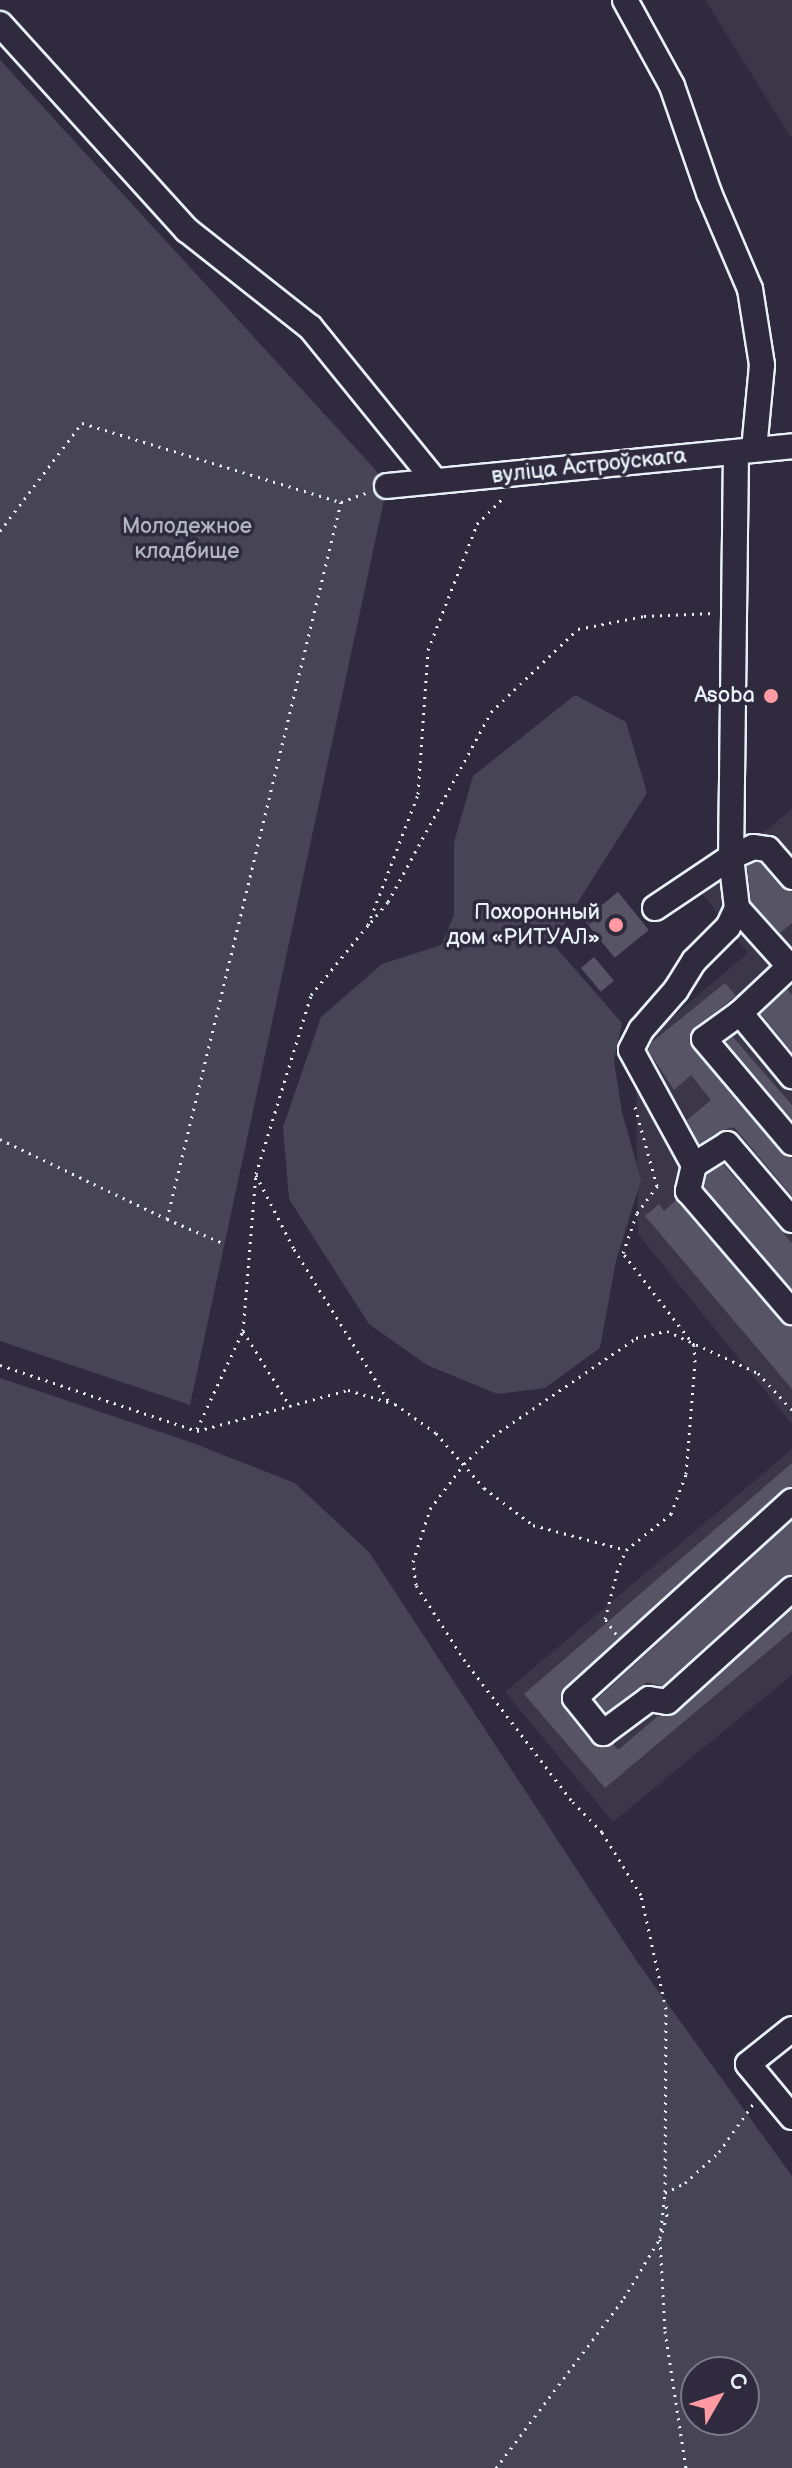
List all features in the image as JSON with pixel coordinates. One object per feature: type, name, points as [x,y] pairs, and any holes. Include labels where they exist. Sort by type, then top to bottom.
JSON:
[{"type":"street","points":[[625,0],[672,86],[709,193],[750,289],[762,365],[745,451],[734,612],[731,857],[737,908],[728,927],[694,961],[676,990],[641,1030],[631,1050],[694,1165],[688,1191],[792,1312]]},
{"type":"street","points":[[0,24],[187,230],[310,327],[435,481]]},
{"type":"street","name":"вуліца Астроўскага","points":[[387,486],[792,446]]},
{"type":"street","points":[[655,908],[731,857],[753,847],[768,849],[792,877]]},
{"type":"street","points":[[737,908],[789,962],[740,1013],[704,1039],[792,1143]]},
{"type":"street","points":[[740,1013],[792,1076]]},
{"type":"street","points":[[694,1165],[727,1144],[792,1220]]},
{"type":"street","points":[[792,1501],[575,1698],[603,1733],[649,1699],[667,1702],[792,1589]]},
{"type":"street","points":[[792,2029],[748,2064],[792,2117]]},
{"type":"path","points":[[0,531],[82,423],[341,502],[387,486]]},
{"type":"path","points":[[368,925],[418,794],[428,650],[477,524],[528,472]]},
{"type":"path","points":[[167,1219],[341,502]]},
{"type":"path","points":[[197,1431],[243,1331],[256,1174],[311,995],[388,902],[491,712],[578,629],[644,616],[734,612]]},
{"type":"path","points":[[629,1649],[605,1619],[626,1550],[671,1514],[686,1474],[694,1345],[623,1253],[637,1213],[657,1186],[632,1094]]},
{"type":"path","points":[[0,1139],[225,1244]]},
{"type":"path","points":[[256,1174],[294,1249],[390,1403]]},
{"type":"path","points":[[243,1331],[290,1406]]},
{"type":"path","points":[[496,2468],[624,2298],[660,2238],[667,2216],[666,2009],[641,1895],[602,1832],[571,1800],[465,1661],[416,1585],[413,1562],[430,1509],[464,1464],[493,1436],[636,1338],[667,1331],[758,1373],[792,1410]]},
{"type":"path","points":[[0,1365],[197,1431],[348,1390],[390,1403],[436,1433],[484,1488],[533,1525],[626,1550]]},
{"type":"path","points":[[665,2192],[685,2183],[719,2152],[744,2120],[765,2083]]},
{"type":"path","points":[[660,2238],[665,2331],[686,2468]]},
{"type":"shaded area","points":[[705,0],[792,0],[792,139]]},
{"type":"shaded area","points":[[792,809],[792,1424],[638,1234],[636,1083],[639,1045],[748,953],[697,887]]},
{"type":"shaded area","points":[[792,1449],[792,1675],[613,1822],[505,1692]]},
{"type":"green space","name":"Молодежное кладбище","points":[[0,60],[373,467],[387,486],[190,1405],[0,1341]]},
{"type":"green space","points":[[575,695],[626,722],[647,793],[552,943],[622,1023],[614,1061],[622,1112],[641,1180],[616,1261],[600,1348],[545,1388],[497,1394],[427,1365],[369,1324],[289,1199],[283,1127],[321,1017],[382,964],[441,945],[454,915],[454,842],[473,776]]},
{"type":"green space","points":[[0,1378],[193,1443],[295,1483],[369,1552],[636,1960],[792,2176],[792,2468],[0,2468]]},
{"type":"building","points":[[760,863],[781,887],[792,892],[792,923],[780,933],[751,902],[747,866]]},
{"type":"building","name":"Похоронный дом «РИТУАЛ»","points":[[618,892],[649,930],[615,958],[584,920]]},
{"type":"building","points":[[594,957],[614,981],[601,992],[581,968]]},
{"type":"building","points":[[725,983],[736,996],[695,1027],[689,1042],[781,1153],[792,1158],[792,1196],[734,1127],[720,1131],[699,1144],[687,1120],[711,1100],[691,1075],[674,1090],[648,1050],[652,1042]]},
{"type":"building","points":[[787,989],[792,995],[792,1052],[761,1014]]},
{"type":"building","points":[[733,1037],[792,1105],[792,1120],[726,1042]]},
{"type":"building","points":[[723,1164],[792,1243],[792,1289],[704,1187],[707,1174]]},
{"type":"building","points":[[676,1200],[781,1322],[792,1327],[792,1389],[645,1216],[659,1204],[664,1211]]},
{"type":"building","points":[[792,1463],[792,1486],[782,1490],[561,1692],[563,1707],[591,1742],[604,1748],[613,1744],[618,1750],[658,1716],[677,1713],[792,1609],[792,1631],[605,1788],[524,1694]]},
{"type":"building","points":[[792,1521],[792,1574],[782,1578],[662,1686],[647,1682],[606,1712],[596,1700]]},
{"type":"place","name":"Asoba","points":[[771,696]]},
{"type":"place","name":"Похоронный дом «РИТУАЛ»","points":[[616,925]]}]
